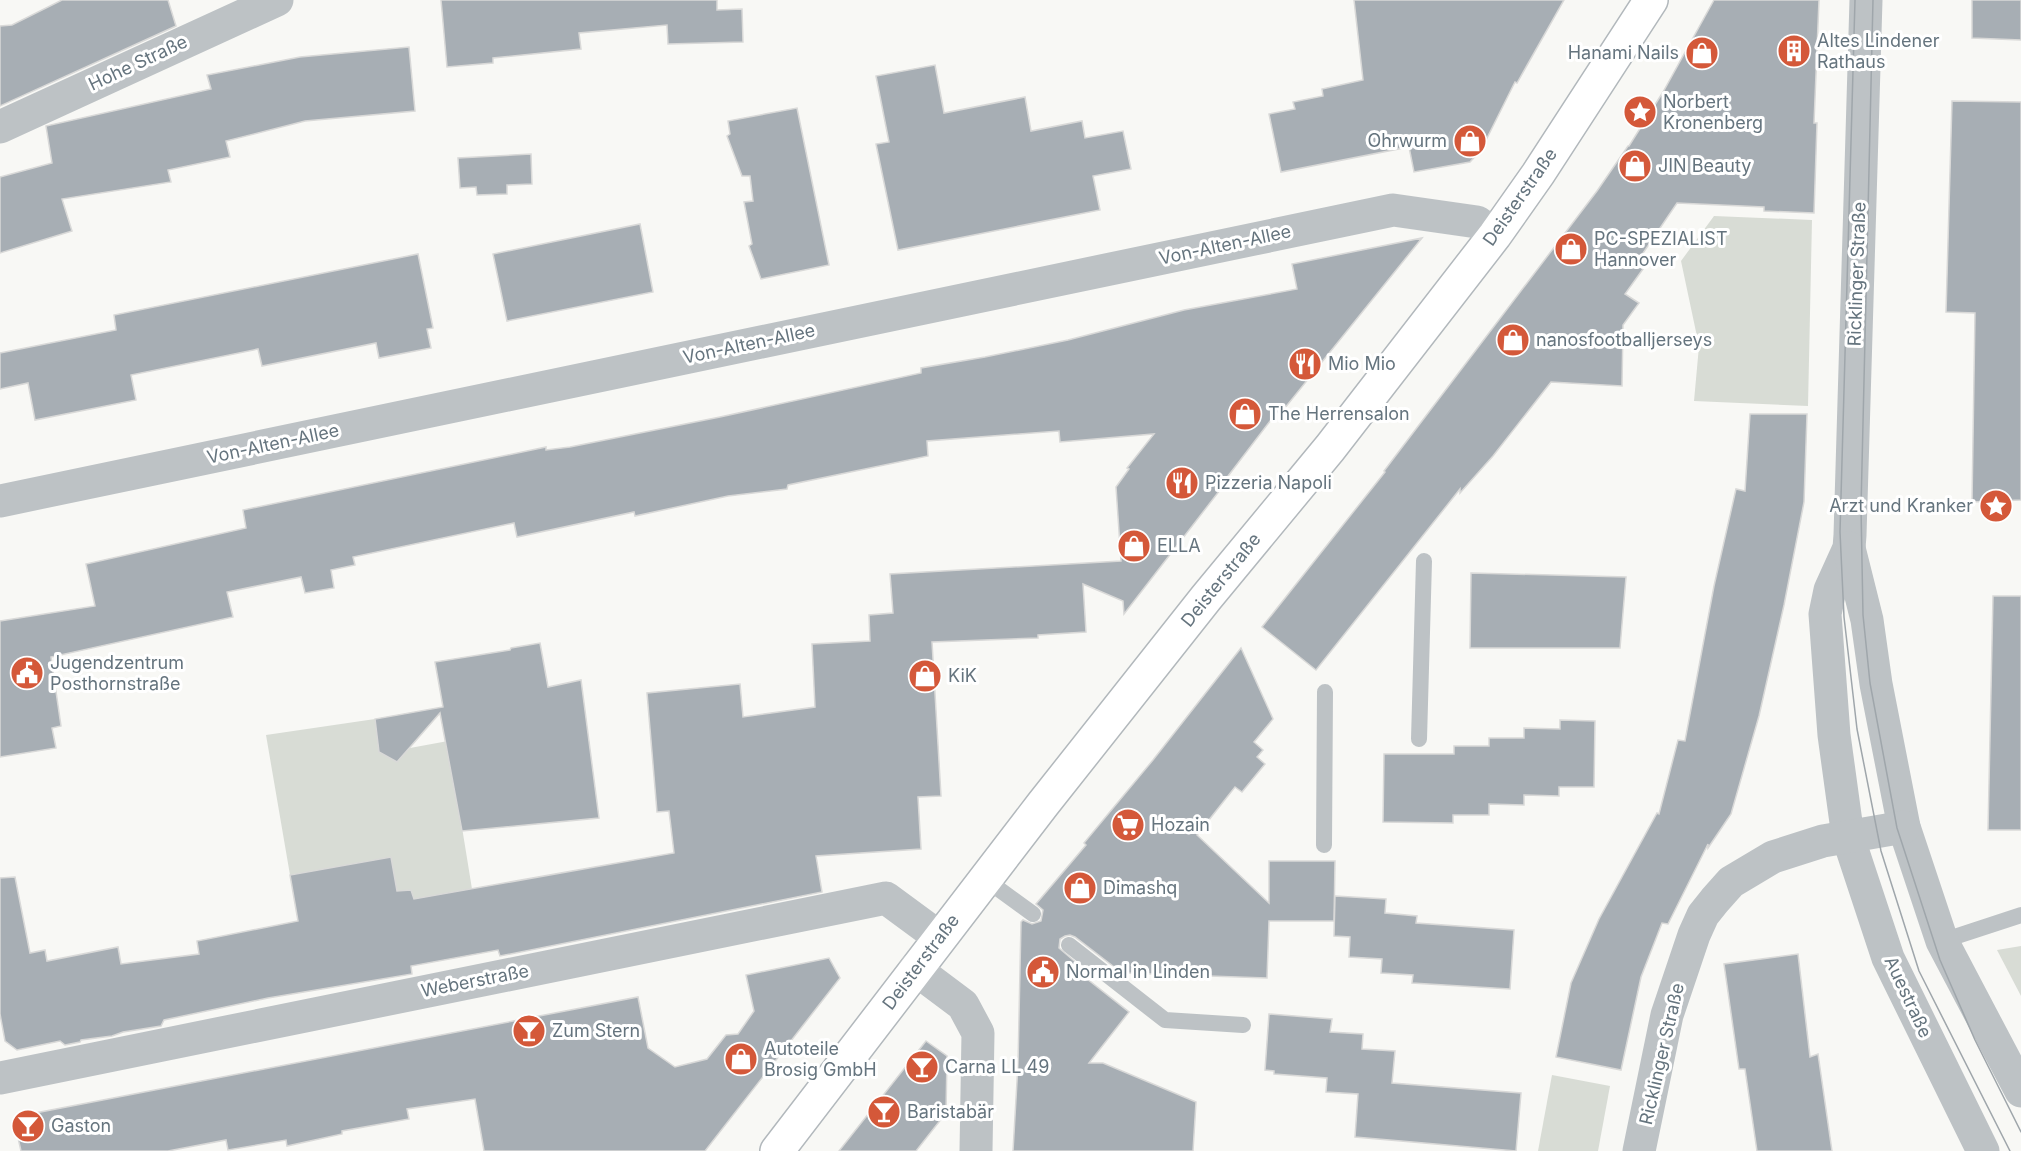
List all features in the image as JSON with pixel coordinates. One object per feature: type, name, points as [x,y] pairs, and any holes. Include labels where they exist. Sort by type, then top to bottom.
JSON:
[{"type":"street","name":"Hohe Straße","points":[[0,127],[244,7],[277,0]]},
{"type":"street","name":"Deisterstraße","points":[[777,1151],[939,937],[1206,598],[1330,448],[1495,235],[1538,174],[1651,0]]},
{"type":"street","name":"Ricklinger Straße","points":[[1640,1151],[1667,1015],[1703,915],[1731,882],[1752,868],[1784,853],[1823,841],[1904,827],[1876,684],[1867,620],[1849,548],[1866,0]]},
{"type":"street","name":"Von-Alten-Allee","points":[[0,501],[1393,210],[1477,222],[1495,235]]},
{"type":"street","name":"Ricklinger Straße","points":[[1848,837],[1834,735],[1825,614],[1830,590],[1849,548]]},
{"type":"street","points":[[1904,827],[1942,941],[2021,1091]]},
{"type":"street","name":"Auestraße","points":[[1848,837],[1888,958],[1983,1151]]},
{"type":"street","name":"Weberstraße","points":[[0,1077],[535,959],[886,898],[939,937]]},
{"type":"street","points":[[915,969],[963,1005],[978,1034],[976,1151]]},
{"type":"lane","points":[[1419,739],[1424,561]]},
{"type":"lane","points":[[1324,845],[1325,692]]},
{"type":"lane","points":[[985,879],[1033,914]]},
{"type":"lane","points":[[1942,941],[2021,915]]},
{"type":"lane","points":[[1069,945],[1165,1020],[1243,1025]]},
{"type":"shaded area","points":[[1714,216],[1812,220],[1808,406],[1694,401],[1699,346],[1681,261]]},
{"type":"shaded area","points":[[375,719],[379,752],[397,762],[410,748],[448,741],[472,889],[414,899],[411,890],[397,891],[391,857],[290,875],[266,735]]},
{"type":"shaded area","points":[[2021,946],[2021,996],[1997,950]]},
{"type":"shaded area","points":[[1552,1075],[1610,1086],[1598,1151],[1538,1151]]},
{"type":"building","points":[[62,0],[168,0],[176,26],[0,106],[0,26],[12,25]]},
{"type":"building","points":[[441,0],[717,0],[717,10],[742,9],[743,42],[668,44],[667,25],[579,33],[581,49],[493,58],[493,63],[447,67]]},
{"type":"building","points":[[1354,0],[1564,0],[1517,83],[1515,82],[1481,150],[1470,162],[1414,172],[1409,147],[1281,172],[1269,114],[1295,109],[1293,102],[1323,96],[1322,89],[1363,80]]},
{"type":"building","points":[[1714,0],[1819,0],[1814,123],[1817,123],[1814,213],[1764,211],[1764,207],[1677,203],[1637,262],[1643,269],[1625,294],[1639,303],[1623,325],[1622,386],[1551,382],[1493,456],[1460,493],[1460,489],[1316,670],[1262,627],[1385,472],[1597,191],[1663,92]]},
{"type":"building","points":[[1972,0],[2021,0],[2021,40],[1972,38]]},
{"type":"building","points":[[409,47],[415,111],[305,121],[226,141],[230,157],[168,170],[171,182],[62,199],[72,231],[0,253],[0,177],[52,163],[46,126],[211,89],[207,75],[300,57]]},
{"type":"building","points":[[935,65],[944,113],[1025,97],[1031,131],[1082,121],[1085,138],[1123,131],[1131,169],[1093,176],[1100,210],[898,250],[876,144],[889,142],[876,76]]},
{"type":"building","points":[[1952,101],[2021,102],[2021,500],[1972,502],[1975,313],[1946,312]]},
{"type":"building","points":[[797,108],[829,265],[761,279],[749,246],[752,244],[744,202],[753,201],[750,176],[742,176],[727,136],[730,134],[728,121]]},
{"type":"building","points":[[531,154],[532,184],[507,185],[507,194],[477,195],[476,187],[460,188],[458,158]]},
{"type":"building","points":[[640,224],[653,292],[507,321],[493,254]]},
{"type":"building","points":[[1422,238],[1280,414],[1277,412],[1225,480],[1227,481],[1124,614],[1123,601],[1083,584],[1086,632],[1038,635],[1038,638],[932,642],[941,796],[918,797],[921,849],[816,856],[822,892],[500,956],[498,950],[411,966],[412,974],[268,998],[164,1020],[161,1026],[65,1045],[60,1041],[17,1050],[5,1041],[0,1014],[0,878],[15,877],[30,953],[45,950],[47,961],[118,947],[121,964],[199,954],[197,941],[298,921],[290,875],[391,857],[397,891],[411,890],[414,899],[674,853],[669,811],[657,812],[647,693],[740,684],[743,717],[815,707],[812,644],[870,641],[869,615],[893,613],[890,574],[1121,561],[1116,487],[1129,469],[1127,468],[1154,434],[1060,442],[1059,431],[927,441],[928,456],[788,485],[787,489],[728,496],[635,516],[634,512],[517,537],[514,523],[353,557],[355,565],[331,570],[334,588],[305,593],[301,577],[227,592],[233,617],[51,657],[61,726],[52,728],[56,748],[0,757],[0,621],[95,606],[86,564],[246,528],[243,510],[546,447],[546,450],[570,447],[720,417],[921,373],[921,368],[1068,340],[1184,310],[1297,289],[1292,264]]},
{"type":"building","points":[[418,254],[433,328],[427,329],[431,348],[379,358],[376,343],[262,366],[258,349],[131,375],[136,400],[35,420],[28,383],[0,389],[0,353],[116,330],[114,315]]},
{"type":"building","points":[[1750,414],[1807,414],[1804,502],[1759,716],[1731,814],[1708,848],[1708,844],[1668,924],[1662,923],[1641,977],[1621,1070],[1556,1057],[1571,983],[1599,919],[1657,813],[1659,814],[1678,740],[1685,741],[1714,586],[1736,489],[1745,491]]},
{"type":"building","points":[[1471,573],[1626,577],[1620,648],[1470,648]]},
{"type":"building","points":[[1993,596],[2021,596],[2021,830],[1988,830]]},
{"type":"building","points":[[540,643],[548,687],[581,680],[599,818],[462,831],[440,713],[397,762],[379,752],[375,719],[443,707],[435,662]]},
{"type":"building","points":[[1241,648],[1273,719],[1254,742],[1263,750],[1257,757],[1265,764],[1242,792],[1235,787],[1197,835],[1269,903],[1269,861],[1335,861],[1334,921],[1269,921],[1267,978],[1122,973],[1075,937],[1070,935],[1060,939],[1059,948],[1086,971],[1077,971],[1129,1012],[1089,1063],[1103,1063],[1196,1102],[1193,1151],[1013,1151],[1018,1064],[1021,922],[1023,920],[1032,924],[1041,921],[1043,910],[1036,904],[1086,845],[1084,843]]},
{"type":"building","points":[[1560,720],[1595,721],[1594,787],[1559,787],[1559,796],[1524,795],[1524,805],[1489,804],[1489,815],[1453,815],[1453,823],[1383,822],[1384,754],[1454,754],[1454,746],[1489,746],[1489,738],[1524,738],[1524,728],[1560,729]]},
{"type":"building","points":[[1335,896],[1386,899],[1385,913],[1417,916],[1416,923],[1514,930],[1510,989],[1412,983],[1413,975],[1381,973],[1382,959],[1349,957],[1350,937],[1334,936]]},
{"type":"building","points":[[1798,954],[1810,1057],[1818,1054],[1832,1151],[1757,1151],[1745,1069],[1739,1069],[1724,964]]},
{"type":"building","points":[[829,958],[840,978],[705,1151],[484,1151],[475,1099],[407,1109],[409,1119],[342,1131],[342,1134],[287,1146],[286,1140],[228,1150],[226,1140],[168,1151],[21,1151],[16,1129],[25,1115],[638,997],[648,1048],[675,1067],[707,1059],[726,1035],[738,1034],[754,1011],[746,975]]},
{"type":"building","points":[[1269,1014],[1332,1019],[1330,1032],[1363,1034],[1362,1049],[1395,1051],[1392,1083],[1521,1093],[1516,1151],[1355,1137],[1358,1094],[1326,1092],[1327,1078],[1274,1074],[1274,1071],[1265,1070]]},
{"type":"building","points":[[926,1041],[947,1056],[946,1113],[916,1151],[839,1151]]},
{"type":"tram line","points":[[1855,0],[1840,532],[1844,617],[1857,729],[1881,851],[1919,971],[2010,1151]]},
{"type":"tram line","points":[[1873,0],[1861,508],[1863,615],[1870,683],[1897,828],[1940,960],[1975,1040],[2021,1132]]},
{"type":"place","name":"Altes Lindener Rathaus","points":[[1794,51]]},
{"type":"place","name":"Hanami Nails","points":[[1702,53]]},
{"type":"place","name":"Norbert Kronenberg","points":[[1640,112]]},
{"type":"place","name":"Ohrwurm","points":[[1470,141]]},
{"type":"place","name":"JIN Beauty","points":[[1635,166]]},
{"type":"place","name":"PC-SPEZIALIST Hannover","points":[[1571,249]]},
{"type":"place","name":"nanosfootballjerseys","points":[[1513,340]]},
{"type":"place","name":"Mio Mio","points":[[1305,364]]},
{"type":"place","name":"The Herrensalon","points":[[1245,414]]},
{"type":"place","name":"Pizzeria Napoli","points":[[1182,483]]},
{"type":"place","name":"Arzt und Kranker","points":[[1996,506]]},
{"type":"place","name":"ELLA","points":[[1134,546]]},
{"type":"place","name":"Jugendzentrum Posthornstraße","points":[[27,673]]},
{"type":"place","name":"KiK","points":[[925,676]]},
{"type":"place","name":"Hozain","points":[[1128,825]]},
{"type":"place","name":"Dimashq","points":[[1080,888]]},
{"type":"place","name":"Normal in Linden","points":[[1043,972]]},
{"type":"place","name":"Zum Stern","points":[[529,1031]]},
{"type":"place","name":"Autoteile Brosig GmbH","points":[[741,1059]]},
{"type":"place","name":"Carna LL 49","points":[[922,1067]]},
{"type":"place","name":"Baristabär","points":[[884,1112]]},
{"type":"place","name":"Gaston","points":[[28,1126]]}]
